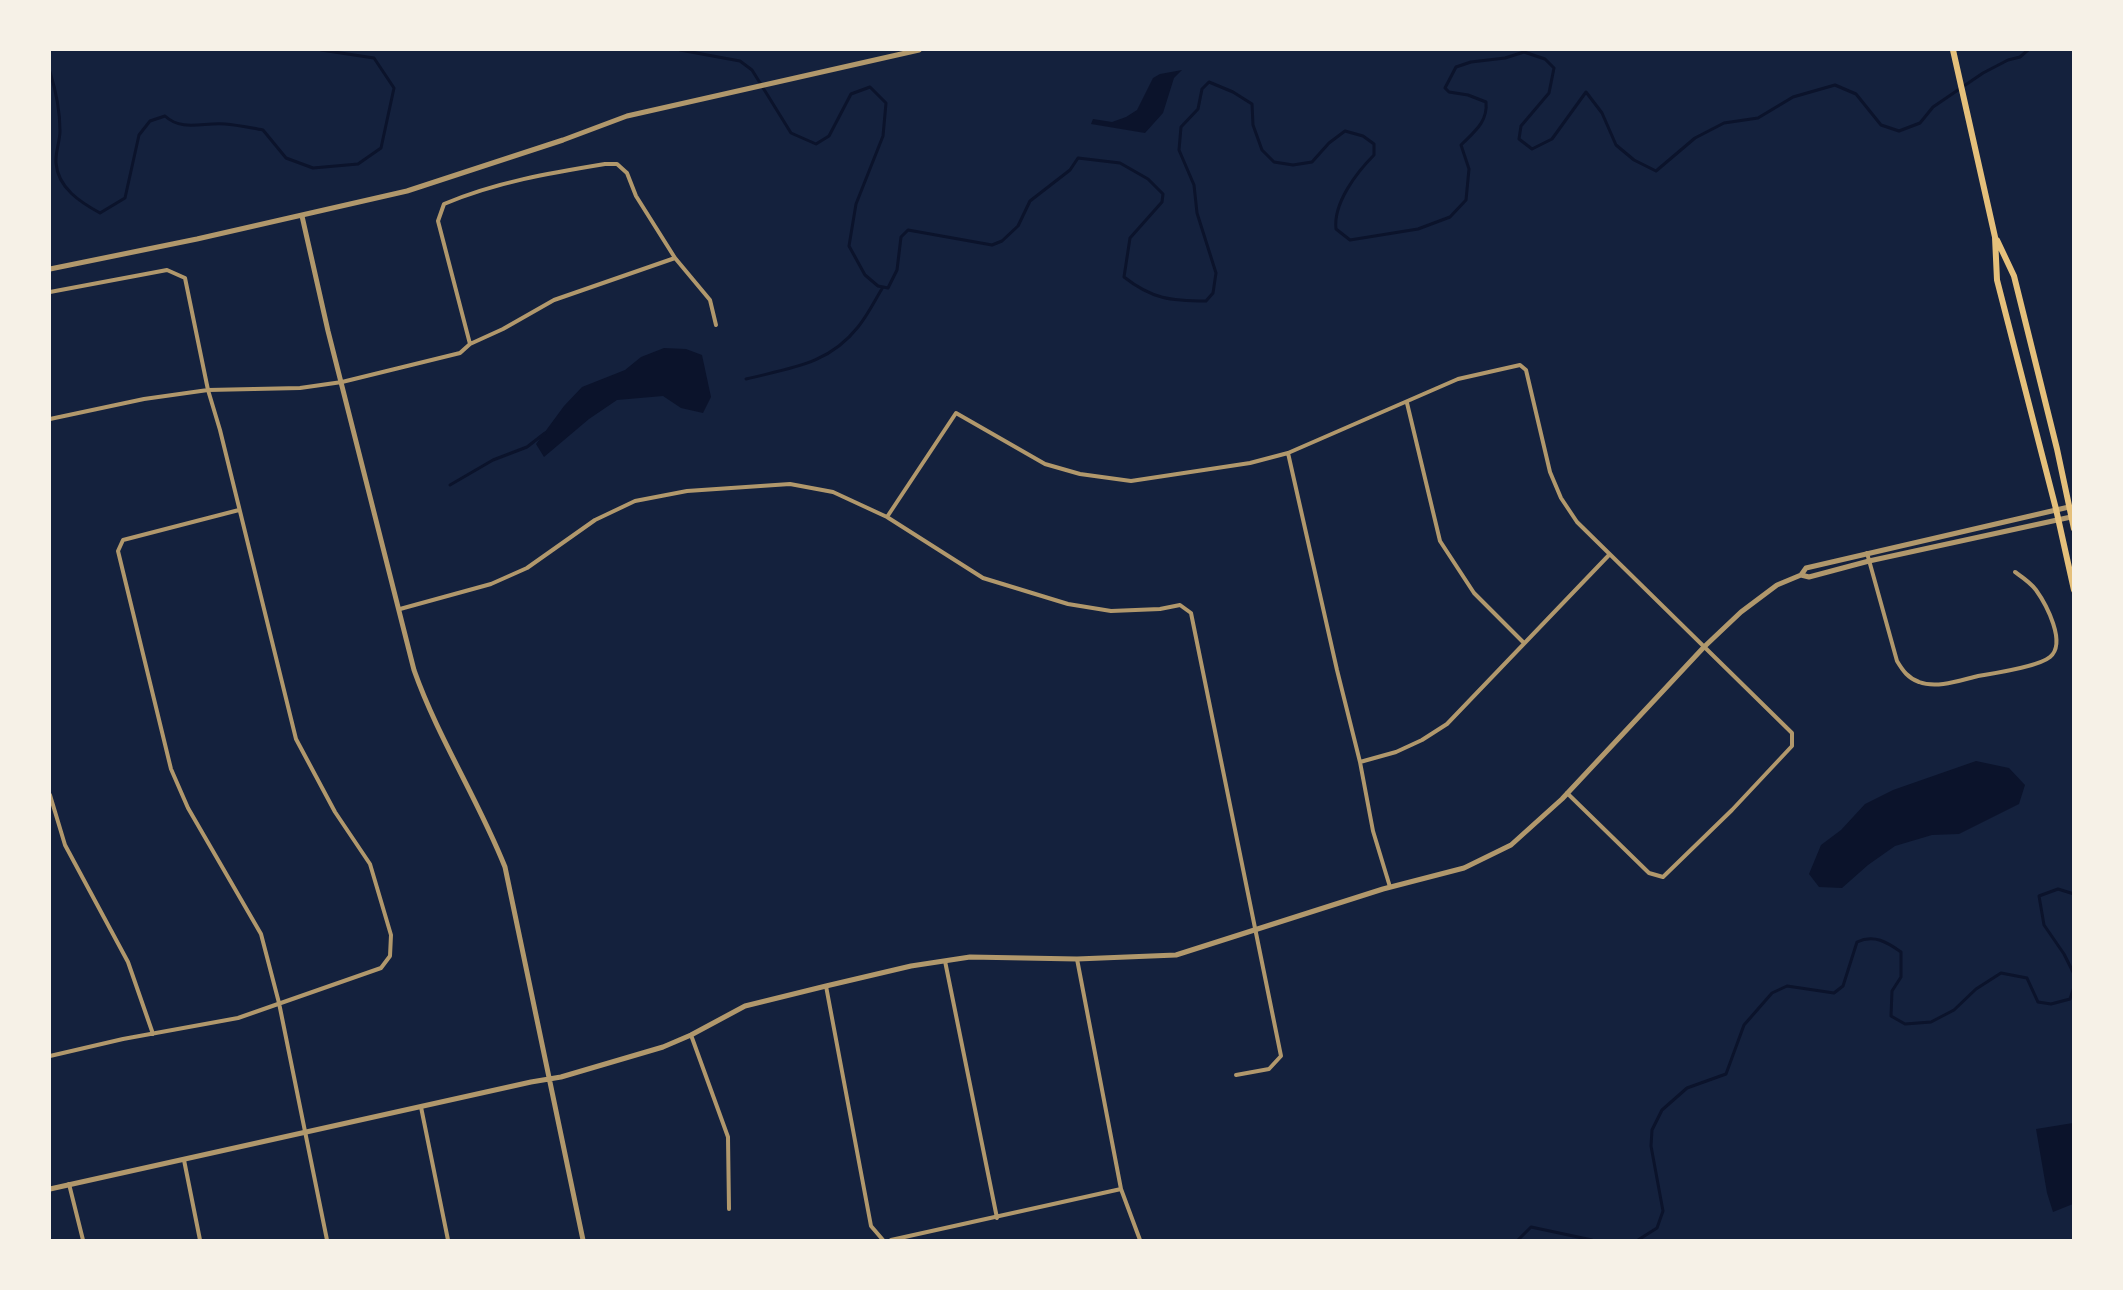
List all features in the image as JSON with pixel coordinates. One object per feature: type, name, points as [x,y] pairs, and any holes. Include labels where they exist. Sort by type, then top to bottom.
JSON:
[{"type":"main road","points":[[1953,50],[1995,237],[1997,280],[2056,509],[2073,590]]},
{"type":"main road","points":[[1995,237],[2014,276],[2073,529]]},
{"type":"street","points":[[50,269],[302,216],[406,190],[563,140],[627,116],[919,50]]},
{"type":"street","points":[[470,344],[438,221],[444,204],[476,190],[560,172],[617,164],[627,172],[636,196],[675,258],[710,300],[716,325]]},
{"type":"street","points":[[302,216],[328,331],[405,636],[426,704],[488,825],[505,867],[583,1240]]},
{"type":"street","points":[[50,419],[144,399],[208,390],[300,388],[342,382],[460,353],[470,344],[503,329],[554,300],[675,258]]},
{"type":"street","points":[[50,292],[167,270],[185,278],[208,390],[296,739],[335,812],[370,864],[391,935],[390,956],[381,968],[300,998],[238,1018],[50,1056]]},
{"type":"street","points":[[887,517],[956,413],[1045,464],[1080,474],[1131,481],[1250,463],[1288,453],[1458,379],[1520,364],[1526,370],[1550,472],[1577,522],[1792,733],[1792,746],[1740,802],[1663,877],[1649,873],[1567,793]]},
{"type":"street","points":[[1407,402],[1440,541],[1474,594],[1524,643]]},
{"type":"street","points":[[1288,453],[1360,762],[1373,831],[1390,887]]},
{"type":"street","points":[[400,609],[491,584],[527,567],[595,520],[635,501],[677,493],[790,484],[833,492],[887,517],[983,578],[994,582],[1078,606],[1111,611],[1160,609],[1180,605],[1191,613],[1281,1056],[1269,1069],[1236,1075]]},
{"type":"street","points":[[50,1189],[561,1077],[663,1047],[745,1006],[911,966],[970,957],[1077,959],[1176,955],[1390,887],[1464,868],[1511,845],[1567,793],[1704,647],[1741,612],[1777,585],[1801,575],[1806,568],[1867,552],[2069,507]]},
{"type":"street","points":[[239,510],[123,540],[118,551],[171,769],[188,808],[261,934],[279,1004],[327,1240]]},
{"type":"street","points":[[1801,575],[1809,577],[1869,561],[2071,517]]},
{"type":"street","points":[[1867,552],[1897,661],[1905,675],[1921,683],[1938,685],[2024,668],[2050,657],[2056,646],[2055,630],[2048,609],[2034,588],[2015,572]]},
{"type":"street","points":[[1360,762],[1396,752],[1422,740],[1447,724],[1609,555]]},
{"type":"street","points":[[50,795],[65,845],[128,962],[153,1034]]},
{"type":"street","points":[[1077,959],[1121,1189],[1140,1240]]},
{"type":"street","points":[[945,961],[997,1218]]},
{"type":"street","points":[[826,986],[871,1226],[884,1240]]},
{"type":"street","points":[[691,1035],[728,1137],[729,1209]]},
{"type":"street","points":[[421,1107],[448,1240]]},
{"type":"street","points":[[184,1160],[200,1240]]},
{"type":"street","points":[[69,1184],[83,1240]]},
{"type":"street","points":[[891,1240],[1121,1189]]},
{"type":"water","points":[[1182,70],[1174,78],[1163,113],[1145,133],[1091,124],[1093,119],[1112,122],[1126,117],[1137,110],[1153,78],[1160,74]]},
{"type":"water","points":[[664,348],[686,349],[702,355],[711,397],[703,413],[681,408],[663,396],[617,400],[589,419],[544,457],[536,444],[564,406],[582,387],[625,370],[641,357]]},
{"type":"water","points":[[1976,761],[2009,768],[2025,785],[2019,804],[1959,834],[1932,835],[1895,846],[1868,865],[1842,888],[1819,887],[1809,874],[1821,845],[1841,830],[1865,804],[1893,790]]},
{"type":"water","points":[[2073,1123],[2073,1204],[2053,1212],[2047,1193],[2036,1129]]},
{"type":"waterway","points":[[50,72],[59,116],[60,135],[56,159],[58,172],[71,193],[100,213],[125,198],[139,135],[150,121],[165,116],[179,124],[225,124],[263,130],[286,158],[313,168],[358,164],[381,148],[394,88],[374,58],[321,50]]},
{"type":"waterway","points":[[680,50],[740,61],[752,70],[791,133],[816,144],[829,136],[851,94],[870,87],[886,103],[883,136],[856,204],[849,246],[865,275],[878,286],[888,288],[897,270],[901,237],[908,230],[992,245],[1002,241],[1018,226],[1030,201],[1070,170],[1078,158],[1120,163],[1148,179],[1163,194],[1162,202],[1130,238],[1124,277],[1144,290],[1162,297],[1206,301],[1213,293],[1216,273],[1197,213],[1194,185],[1179,150],[1181,127],[1198,109],[1202,89],[1209,82],[1233,92],[1252,104],[1253,125],[1262,150],[1274,162],[1293,165],[1312,162],[1329,143],[1345,131],[1363,136],[1374,144],[1374,155],[1360,170],[1338,209],[1336,229],[1350,240],[1418,229],[1450,217],[1466,200],[1469,169],[1461,145],[1482,121],[1486,102],[1468,95],[1449,92],[1445,88],[1456,67],[1471,62],[1505,58],[1524,52],[1545,59],[1554,68],[1549,93],[1521,126],[1519,139],[1532,149],[1552,139],[1586,92],[1602,113],[1616,145],[1634,160],[1656,171],[1695,138],[1724,123],[1758,118],[1793,97],[1835,85],[1856,94],[1881,125],[1899,131],[1920,123],[1933,107],[1983,73],[2008,60],[2020,57],[2028,50]]},
{"type":"waterway","points":[[746,379],[793,368],[834,350],[858,327],[883,287]]},
{"type":"waterway","points":[[450,485],[493,460],[527,447],[545,433]]},
{"type":"waterway","points":[[2074,894],[2058,889],[2039,896],[2044,925],[2064,954],[2074,974]]},
{"type":"waterway","points":[[1638,1240],[1657,1228],[1663,1211],[1651,1146],[1652,1130],[1662,1110],[1687,1088],[1726,1074],[1744,1025],[1772,993],[1787,986],[1834,993],[1843,986],[1857,942],[1875,939],[1901,952],[1901,977],[1892,991],[1891,1016],[1905,1024],[1931,1022],[1954,1010],[1976,989],[2001,973],[2027,978],[2038,1002],[2051,1004],[2070,999],[2074,987]]},
{"type":"waterway","points":[[1518,1240],[1531,1227],[1592,1240]]}]
